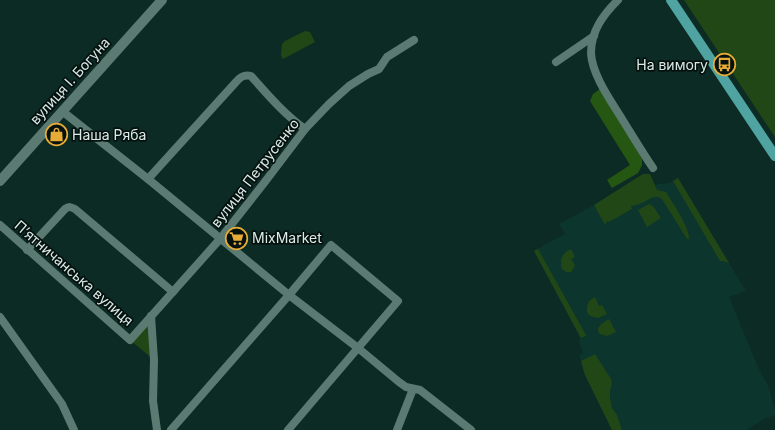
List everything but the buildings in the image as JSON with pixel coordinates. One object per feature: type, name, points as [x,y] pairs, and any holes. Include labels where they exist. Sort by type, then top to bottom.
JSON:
[{"type":"main road","points":[[671,0],[775,156]]},
{"type":"street","name":"вулиця І. Богуна","points":[[0,181],[162,0]]},
{"type":"street","points":[[618,0],[608,10],[599,23],[594,36],[591,53],[594,66],[602,86],[653,168]]},
{"type":"street","points":[[556,62],[594,36]]},
{"type":"street","name":"вулиця Петрусенко","points":[[130,340],[220,239],[305,129],[349,86],[379,69],[387,57],[414,40]]},
{"type":"street","points":[[148,179],[226,92],[243,76],[250,76],[281,110],[305,129]]},
{"type":"street","points":[[62,111],[148,179],[289,295],[358,348],[398,382],[406,387],[420,390],[471,430]]},
{"type":"street","points":[[27,250],[64,209],[72,207],[173,292]]},
{"type":"street","name":"Пʼятничанська вулиця","points":[[0,225],[130,340]]},
{"type":"street","points":[[170,430],[331,245],[398,301],[288,430]]},
{"type":"street","points":[[151,316],[154,360],[154,401],[157,430]]},
{"type":"street","points":[[0,317],[62,404],[74,430]]},
{"type":"street","points":[[397,430],[413,389]]},
{"type":"shaded area","points":[[643,174],[650,174],[655,185],[669,183],[678,178],[746,291],[729,297],[759,369],[769,388],[775,411],[775,415],[764,419],[747,430],[612,430],[585,375],[579,355],[583,353],[579,341],[580,338],[534,251],[565,234],[559,224],[594,205]]},
{"type":"green space","points":[[684,0],[775,0],[775,137],[686,3]]},
{"type":"green space","points":[[305,31],[310,32],[315,42],[283,59],[281,56],[282,44]]},
{"type":"green space","points":[[600,89],[642,159],[642,165],[638,173],[612,188],[607,180],[630,165],[590,101],[593,94]]},
{"type":"green space","points":[[643,174],[650,174],[657,190],[666,192],[687,228],[689,239],[687,239],[662,199],[659,197],[654,197],[631,206],[632,209],[609,222],[607,221],[605,225],[594,205]]},
{"type":"green space","points":[[678,178],[729,263],[720,261],[673,181]]},
{"type":"green space","points":[[649,204],[653,206],[661,218],[647,227],[638,210]]},
{"type":"green space","points":[[538,249],[586,336],[581,338],[534,251]]},
{"type":"green space","points":[[571,249],[575,257],[571,259],[575,265],[573,270],[567,272],[562,269],[561,260],[563,255]]},
{"type":"green space","points":[[595,297],[599,306],[602,305],[607,314],[598,318],[591,316],[587,310],[589,301]]},
{"type":"green space","points":[[151,316],[154,360],[130,340]]},
{"type":"green space","points":[[609,319],[616,332],[607,336],[600,334],[598,332],[599,327]]},
{"type":"green space","points":[[595,354],[611,379],[612,384],[610,398],[612,408],[617,415],[622,430],[612,430],[585,375],[581,361]]},
{"type":"place","name":"На вимогу","points":[[724,65]]},
{"type":"place","name":"Наша Ряба","points":[[57,135]]},
{"type":"place","name":"MixMarket","points":[[236,238]]}]
